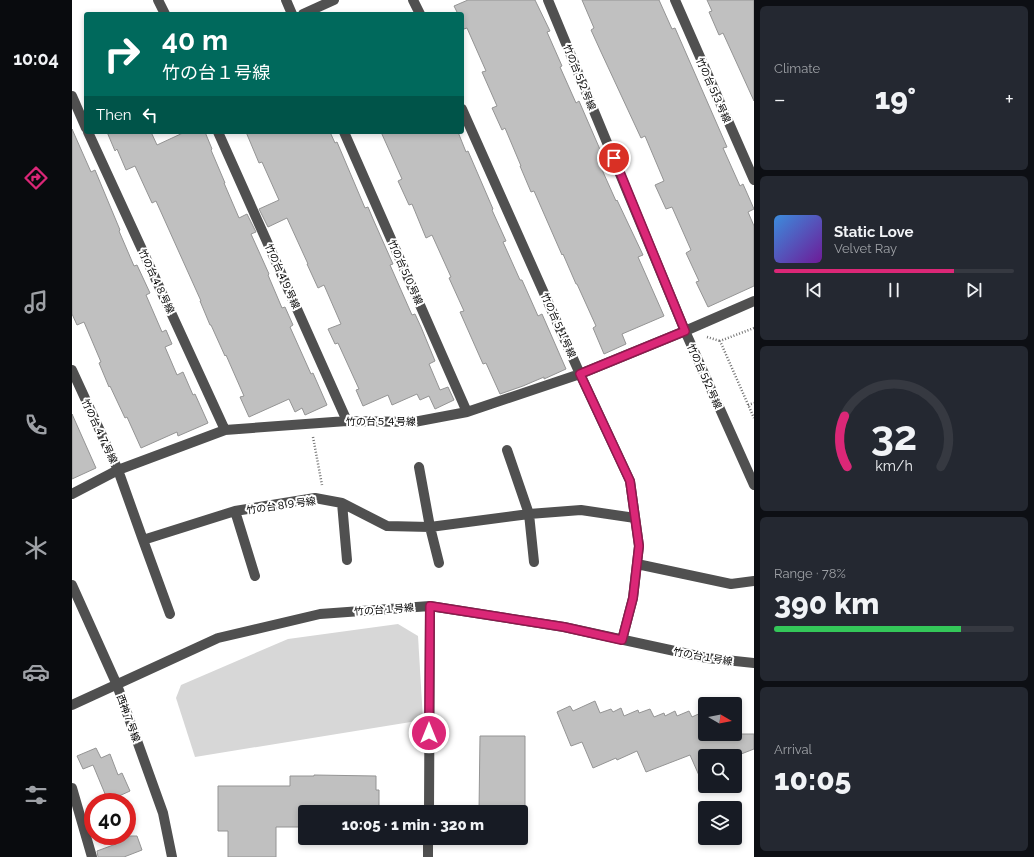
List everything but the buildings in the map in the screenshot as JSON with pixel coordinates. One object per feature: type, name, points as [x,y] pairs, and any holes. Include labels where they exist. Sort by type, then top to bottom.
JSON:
[{"type":"street","points":[[158,0],[164,12]]},
{"type":"street","points":[[286,0],[291,12]]},
{"type":"street","points":[[307,12],[334,0]]},
{"type":"street","points":[[413,0],[419,12]]},
{"type":"street","name":"竹の台５２号線","points":[[548,0],[685,331],[754,485]]},
{"type":"street","name":"竹の台５３号線","points":[[675,0],[754,180]]},
{"type":"street","points":[[72,96],[80,116]]},
{"type":"street","name":"竹の台５１号線","points":[[464,113],[580,374],[630,481],[639,546],[633,598],[622,640]]},
{"type":"street","name":"竹の台４８号線","points":[[89,134],[225,430]]},
{"type":"street","name":"竹の台４９号線","points":[[219,134],[348,421]]},
{"type":"street","name":"竹の台５０号線","points":[[345,134],[467,412]]},
{"type":"street","name":"竹の台５４号線","points":[[72,494],[118,470],[225,430],[348,421],[414,422],[467,412],[580,374],[754,301]]},
{"type":"street","name":"竹の台４７号線","points":[[72,370],[118,470]]},
{"type":"street","points":[[507,450],[529,514],[534,562]]},
{"type":"street","points":[[419,467],[430,527],[439,563]]},
{"type":"street","points":[[118,470],[170,614]]},
{"type":"street","name":"竹の台８９号線","points":[[143,540],[235,511],[315,498],[342,502],[387,526],[430,527],[529,514],[581,510],[635,518]]},
{"type":"street","points":[[342,502],[346,560]]},
{"type":"street","points":[[235,511],[255,576]]},
{"type":"street","points":[[637,564],[731,584],[754,582]]},
{"type":"street","name":"西神７号線","points":[[72,585],[117,685],[162,813],[172,857]]},
{"type":"street","points":[[429,805],[430,606]]},
{"type":"street","name":"竹の台１号線","points":[[72,705],[218,638],[320,614],[430,606],[564,627],[707,658],[754,663]]},
{"type":"street","points":[[72,788],[92,857]]},
{"type":"street","points":[[428,845],[428,857]]},
{"type":"path","points":[[754,328],[720,341],[754,418]]},
{"type":"path","points":[[748,405],[754,403]]},
{"type":"path","points":[[310,424],[324,500]]},
{"type":"shaded area","points":[[398,624],[418,636],[423,720],[195,757],[176,698],[181,685],[288,639]]},
{"type":"route","points":[[429,733],[430,606],[564,627],[622,640],[633,598],[639,546],[630,481],[580,374],[685,331],[614,158]]}]
